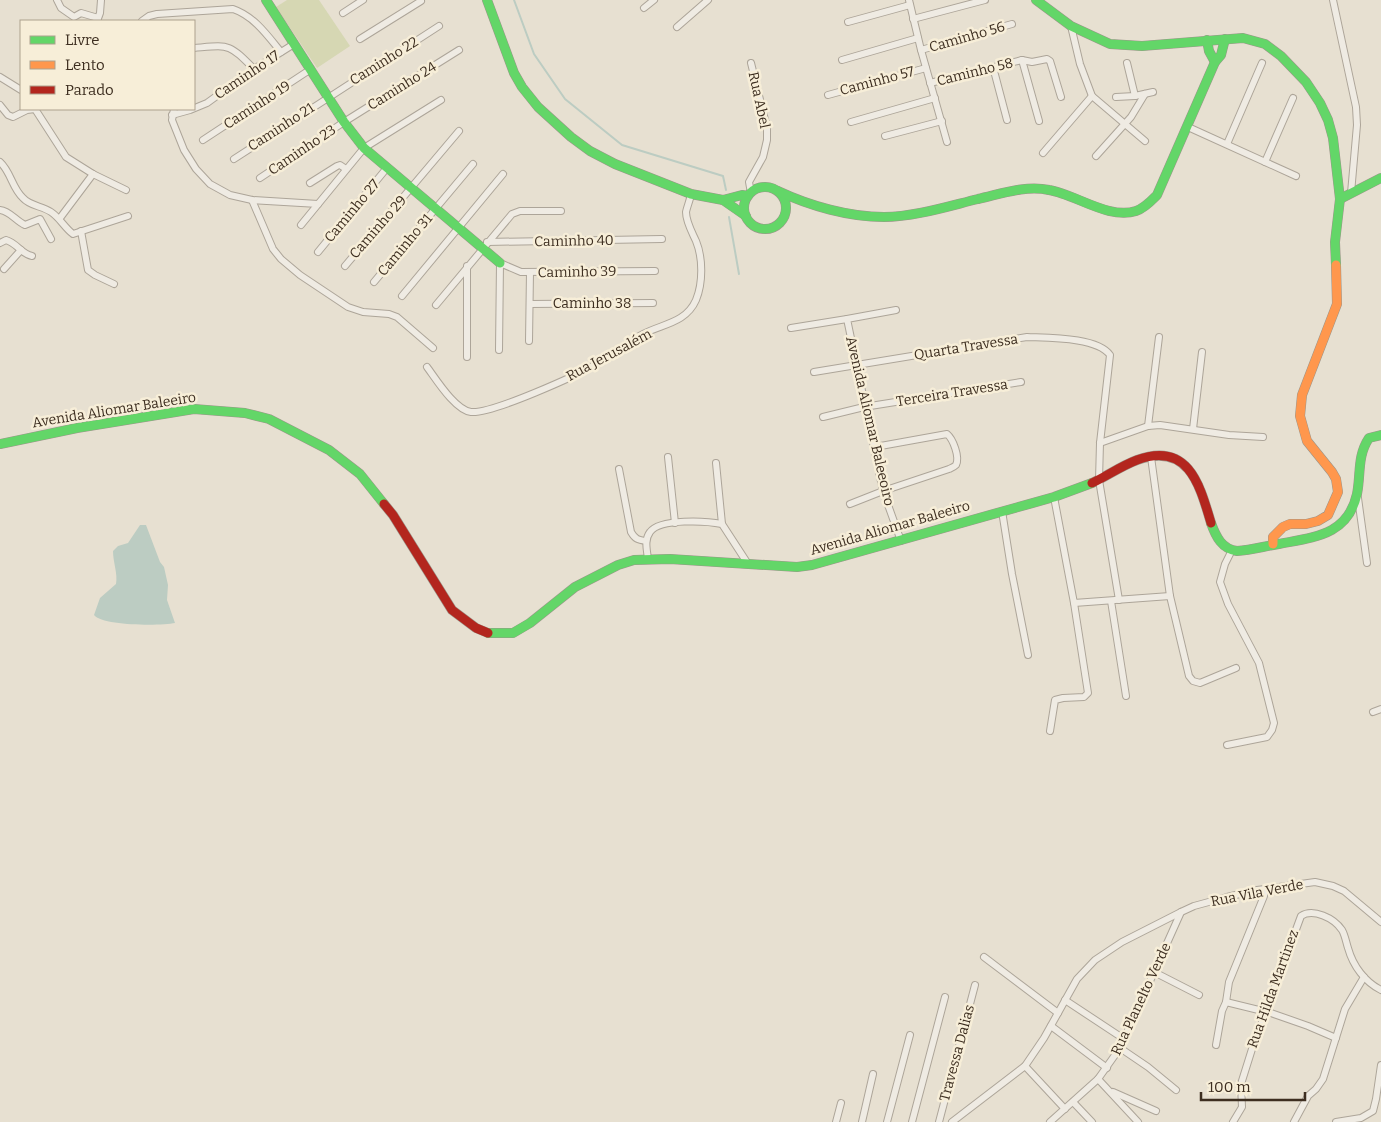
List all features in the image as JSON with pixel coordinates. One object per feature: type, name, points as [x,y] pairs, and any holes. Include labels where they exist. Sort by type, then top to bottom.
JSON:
[{"type":"main road","points":[[266,0],[344,122],[364,148],[386,169],[458,227],[485,245],[500,263]]},
{"type":"main road","points":[[487,0],[518,81],[526,94],[571,137],[596,155],[691,194],[723,200],[746,216],[754,225],[766,229],[778,224],[785,214],[797,206],[807,203]]},
{"type":"main road","points":[[1036,0],[1070,26],[1104,42],[1116,45],[1142,46],[1243,38],[1265,44],[1293,67],[1313,92],[1328,120],[1333,138],[1340,199],[1335,242],[1337,304],[1302,395],[1300,416],[1306,441],[1332,472],[1336,480],[1338,492],[1331,510],[1324,518],[1306,524],[1290,524],[1283,527],[1273,541]]},
{"type":"main road","points":[[723,200],[749,195],[759,188],[769,188],[807,203],[858,215],[886,217],[1031,188],[1053,190],[1110,210],[1126,214],[1132,213],[1146,207],[1157,195],[1215,62],[1221,55],[1225,39]]},
{"type":"main road","points":[[1207,40],[1209,51],[1215,62]]},
{"type":"main road","points":[[1340,199],[1381,178]]},
{"type":"main road","points":[[778,191],[785,201],[785,214]]},
{"type":"main road","points":[[746,216],[744,209],[749,195]]},
{"type":"main road","name":"Avenida Aliomar Baleeiro","points":[[0,444],[76,428],[194,409],[245,413],[269,419],[329,450],[360,474],[393,515],[452,610],[476,628],[489,633],[513,633],[530,623],[575,586],[618,565],[634,560],[648,559],[797,567],[812,565],[1054,497],[1099,480],[1142,458],[1171,458],[1190,470],[1200,483],[1216,539],[1227,549],[1232,550]]},
{"type":"main road","points":[[1232,550],[1273,541],[1320,536],[1338,527],[1350,514],[1358,496],[1362,449],[1369,438],[1381,436]]},
{"type":"street","points":[[57,0],[61,8],[74,17],[82,13],[98,20],[101,0]]},
{"type":"street","points":[[343,12],[363,0]]},
{"type":"street","points":[[644,8],[654,0]]},
{"type":"street","points":[[676,27],[708,0]]},
{"type":"street","points":[[913,19],[985,0]]},
{"type":"street","points":[[1334,0],[1356,107],[1357,125],[1351,193]]},
{"type":"street","points":[[360,39],[421,1]]},
{"type":"street","points":[[848,22],[909,3],[947,142]]},
{"type":"street","points":[[143,20],[149,16],[158,14],[233,9],[242,13],[264,31],[281,52]]},
{"type":"street","name":"Caminho 56","points":[[921,50],[1012,24]]},
{"type":"street","name":"Caminho 22","points":[[329,96],[439,26]]},
{"type":"street","points":[[1070,26],[1080,64],[1092,96],[1145,141]]},
{"type":"street","points":[[842,60],[918,38]]},
{"type":"street","name":"Caminho 17","points":[[195,108],[207,103],[254,68],[294,44]]},
{"type":"street","points":[[195,48],[227,46],[254,68]]},
{"type":"street","name":"Caminho 24","points":[[344,122],[459,50]]},
{"type":"street","name":"Caminho 58","points":[[930,83],[1022,60],[1031,62],[1049,59],[1061,97]]},
{"type":"street","points":[[1022,60],[1039,120]]},
{"type":"street","name":"Rua Abel","points":[[749,195],[750,182],[763,157],[767,140],[767,128],[751,63]]},
{"type":"street","points":[[1127,63],[1135,96]]},
{"type":"street","points":[[1227,144],[1262,63]]},
{"type":"street","points":[[993,67],[1006,120]]},
{"type":"street","name":"Caminho 57","points":[[828,95],[926,68]]},
{"type":"street","name":"Caminho 19","points":[[203,140],[311,69]]},
{"type":"street","points":[[0,77],[20,89]]},
{"type":"street","points":[[1116,97],[1135,96],[1153,92]]},
{"type":"street","points":[[1096,156],[1131,117],[1145,94]]},
{"type":"street","name":"Caminho 21","points":[[234,159],[329,96]]},
{"type":"street","points":[[1042,153],[1092,96]]},
{"type":"street","points":[[852,122],[935,98]]},
{"type":"street","points":[[1266,162],[1293,98]]},
{"type":"street","points":[[300,225],[364,148],[440,100]]},
{"type":"street","points":[[0,105],[8,115],[14,117],[27,110]]},
{"type":"street","points":[[36,110],[64,155],[93,174],[126,190]]},
{"type":"street","name":"Caminho 17","points":[[173,112],[190,110]]},
{"type":"street","points":[[173,112],[174,127],[184,150],[196,170],[210,184],[230,195],[252,200],[318,204]]},
{"type":"street","points":[[885,136],[942,121]]},
{"type":"street","name":"Caminho 23","points":[[260,178],[344,122]]},
{"type":"street","points":[[1188,127],[1296,176]]},
{"type":"street","name":"Caminho 29","points":[[345,266],[459,131]]},
{"type":"street","points":[[0,162],[8,170],[17,190],[25,201],[44,207],[60,218],[67,229],[73,234],[128,216]]},
{"type":"street","name":"Caminho 31","points":[[374,282],[473,164]]},
{"type":"street","points":[[310,183],[337,166],[340,165],[346,169]]},
{"type":"street","name":"Caminho 27","points":[[318,252],[386,169]]},
{"type":"street","points":[[60,218],[93,174]]},
{"type":"street","points":[[402,296],[503,174]]},
{"type":"street","name":"Rua Jerusalém","points":[[427,367],[461,407],[471,412],[488,410],[519,399],[598,363],[644,333],[678,319],[692,306],[696,299],[702,262],[686,212],[691,194]]},
{"type":"street","points":[[252,200],[273,249],[281,259],[300,275],[348,308],[398,317],[433,348]]},
{"type":"street","points":[[0,210],[7,212],[25,224],[40,220],[51,239]]},
{"type":"street","points":[[436,305],[508,218],[516,212],[561,211]]},
{"type":"street","points":[[81,231],[88,270],[114,284]]},
{"type":"street","name":"Caminho 40","points":[[485,245],[662,239]]},
{"type":"street","points":[[0,243],[4,240],[9,240],[26,254],[32,256]]},
{"type":"street","points":[[4,269],[21,250]]},
{"type":"street","points":[[499,350],[500,263]]},
{"type":"street","name":"Caminho 39","points":[[500,263],[518,272],[655,271]]},
{"type":"street","points":[[467,266],[467,358]]},
{"type":"street","points":[[529,341],[530,272]]},
{"type":"street","name":"Caminho 38","points":[[530,304],[654,303]]},
{"type":"street","name":"Avenida Aliomar Baleeoiro","points":[[896,310],[847,319],[864,407],[884,491],[900,541]]},
{"type":"street","points":[[791,328],[847,319]]},
{"type":"street","name":"Quarta Travessa","points":[[814,372],[1027,337],[1061,338],[1090,344],[1107,350],[1110,355],[1100,443]]},
{"type":"street","points":[[1148,426],[1159,337]]},
{"type":"street","points":[[1193,429],[1202,352]]},
{"type":"street","name":"Terceira Travessa","points":[[823,417],[864,407],[1022,382]]},
{"type":"street","points":[[1119,600],[1099,480],[1100,443],[1148,426],[1160,425],[1229,435],[1263,437]]},
{"type":"street","points":[[850,504],[955,466],[957,456],[951,438],[947,434],[875,447]]},
{"type":"street","points":[[668,457],[675,523]]},
{"type":"street","points":[[1151,457],[1170,596],[1190,679],[1200,683],[1236,668]]},
{"type":"street","points":[[716,463],[722,524],[748,564]]},
{"type":"street","points":[[619,468],[631,532],[634,538],[646,541]]},
{"type":"street","points":[[1358,496],[1367,563]]},
{"type":"street","points":[[1050,730],[1055,700],[1084,697],[1088,693],[1074,603],[1054,497]]},
{"type":"street","points":[[1002,511],[1028,656]]},
{"type":"street","points":[[648,559],[646,541],[654,527],[661,524],[675,523],[722,524]]},
{"type":"street","points":[[1226,745],[1267,737],[1271,733],[1274,723],[1260,663],[1228,604],[1220,582],[1225,564],[1232,550]]},
{"type":"street","points":[[1074,603],[1170,596]]},
{"type":"street","points":[[1111,601],[1126,696]]},
{"type":"street","points":[[1372,712],[1381,709]]},
{"type":"street","name":"Rua Vila Verde","points":[[952,1122],[1024,1066],[1036,1052],[1077,979],[1095,960],[1122,942],[1181,912],[1219,899],[1265,889],[1315,882],[1324,883],[1344,891],[1381,922]]},
{"type":"street","points":[[1216,1045],[1229,982],[1264,896],[1265,889]]},
{"type":"street","name":"Rua Planelto Verde","points":[[1050,1122],[1098,1078],[1120,1048],[1181,912]]},
{"type":"street","name":"Rua Hilda Martinez","points":[[1233,1122],[1242,1107],[1241,1084],[1258,1032],[1298,920],[1303,914],[1318,914],[1327,917],[1340,926],[1344,932],[1351,957],[1370,984],[1381,990]]},
{"type":"street","points":[[984,957],[1058,1013]]},
{"type":"street","points":[[1154,972],[1199,995]]},
{"type":"street","points":[[1294,1122],[1308,1096],[1323,1079],[1345,1009],[1364,977]]},
{"type":"street","name":"Travessa Dalias","points":[[938,1122],[975,985]]},
{"type":"street","points":[[912,1122],[945,997]]},
{"type":"street","points":[[1065,1000],[1124,1038]]},
{"type":"street","points":[[1226,1002],[1266,1012],[1336,1038]]},
{"type":"street","points":[[1051,1026],[1107,1068]]},
{"type":"street","points":[[887,1122],[910,1035]]},
{"type":"street","points":[[1120,1048],[1148,1067],[1176,1090]]},
{"type":"street","points":[[1336,1122],[1367,1115],[1373,1111],[1381,1065]]},
{"type":"street","points":[[1024,1066],[1065,1109]]},
{"type":"street","points":[[862,1122],[873,1074]]},
{"type":"street","points":[[1098,1078],[1138,1122]]},
{"type":"street","points":[[1110,1090],[1156,1111]]},
{"type":"street","points":[[1073,1102],[1092,1122]]},
{"type":"street","points":[[836,1122],[841,1103]]},
{"type":"green space","points":[[287,0],[319,0],[350,46],[317,68],[276,7]]},
{"type":"shaded area","points":[[140,525],[146,525],[160,562],[164,567],[168,585],[167,600],[175,623],[145,625],[119,623],[99,619],[94,615],[100,598],[116,584],[113,551],[118,546],[128,543]]},
{"type":"waterway","points":[[514,0],[534,54],[565,99],[622,145],[723,176],[726,190]]},
{"type":"waterway","points":[[729,217],[739,274]]},
{"type":"traffic: fast","points":[[266,0],[344,122],[364,148],[500,263]]},
{"type":"traffic: fast","points":[[487,0],[514,73],[522,87],[538,107],[571,137],[590,151],[615,164],[691,194],[723,200],[746,216]]},
{"type":"traffic: fast","points":[[1036,0],[1071,26],[1110,44],[1142,46],[1243,38],[1265,44],[1281,56],[1306,82],[1320,103],[1328,120],[1333,138],[1340,199],[1335,242],[1336,265]]},
{"type":"traffic: fast","points":[[778,191],[830,210],[884,217],[919,213],[1022,189],[1059,192],[1115,212],[1126,213],[1136,211],[1157,195],[1215,62],[1221,55],[1225,39]]},
{"type":"traffic: fast","points":[[1207,40],[1209,51],[1215,62]]},
{"type":"traffic: fast","points":[[1340,199],[1381,178]]},
{"type":"traffic: fast","points":[[765,187],[780,193],[786,208],[780,223],[765,229],[750,223],[744,208],[750,193],[765,187]]},
{"type":"traffic: fast","points":[[723,200],[742,195],[748,196]]},
{"type":"traffic: fast","points":[[0,444],[77,428],[194,409],[245,413],[269,419],[329,450],[360,474],[384,504]]},
{"type":"traffic: fast","points":[[1211,523],[1220,542],[1227,548],[1237,551],[1305,539],[1328,532],[1338,526],[1353,508],[1365,445],[1369,438],[1381,435]]},
{"type":"traffic: fast","points":[[488,633],[513,633],[530,623],[575,587],[618,565],[634,560],[670,559],[797,567],[812,565],[1054,497],[1092,483]]},
{"type":"traffic: slow","points":[[1273,544],[1273,537],[1283,527],[1290,524],[1306,524],[1318,521],[1328,515],[1338,492],[1336,479],[1332,472],[1307,441],[1300,416],[1302,395],[1337,304],[1336,265]]},
{"type":"traffic: jam","points":[[1092,483],[1137,460],[1155,456],[1169,457],[1180,462],[1189,471],[1202,495],[1211,523]]},
{"type":"traffic: jam","points":[[384,504],[393,515],[452,610],[476,628],[488,633]]}]
